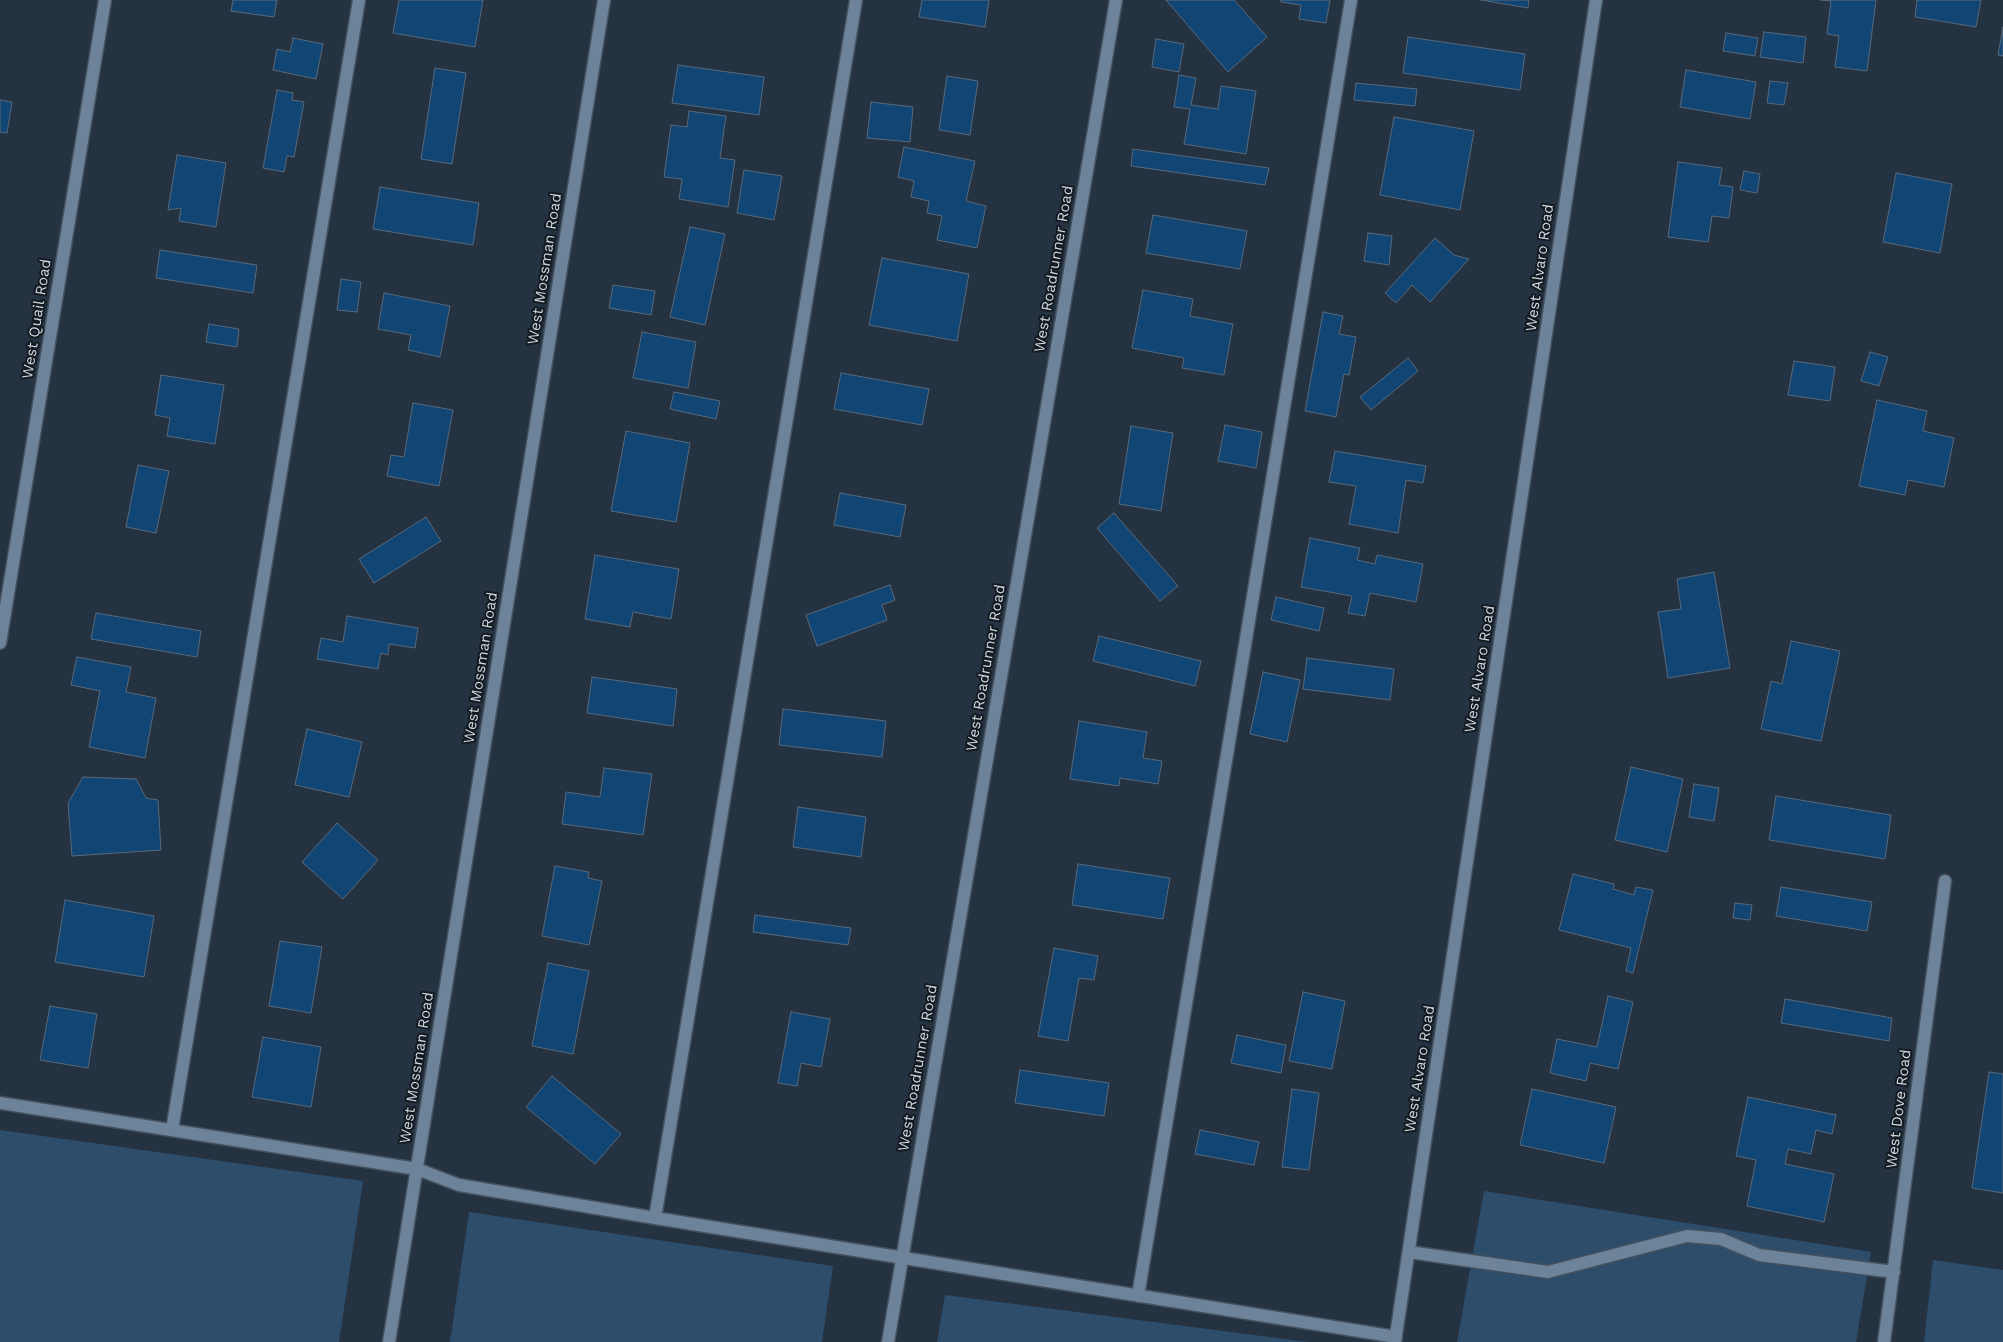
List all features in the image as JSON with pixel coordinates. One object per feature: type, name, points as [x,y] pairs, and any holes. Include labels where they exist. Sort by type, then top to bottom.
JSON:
[{"type":"street","name":"West Quail Road","points":[[0,643],[106,0]]},
{"type":"street","points":[[172,1130],[359,0]]},
{"type":"street","name":"West Mossman Road","points":[[389,1342],[604,0]]},
{"type":"street","points":[[655,1218],[856,0]]},
{"type":"street","name":"West Roadrunner Road","points":[[888,1342],[1116,0]]},
{"type":"street","points":[[1138,1296],[1351,0]]},
{"type":"street","name":"West Alvaro Road","points":[[1396,1339],[1596,0]]},
{"type":"street","name":"West Dove Road","points":[[1884,1342],[1945,881]]},
{"type":"street","points":[[0,1103],[417,1169],[458,1185],[1396,1339]]},
{"type":"street","points":[[1409,1252],[1548,1272],[1687,1236],[1721,1239],[1759,1255],[1894,1272]]},
{"type":"shaded area","points":[[0,1130],[363,1181],[339,1342],[0,1342]]},
{"type":"shaded area","points":[[1484,1191],[1871,1252],[1856,1342],[1457,1342]]},
{"type":"shaded area","points":[[469,1212],[833,1266],[822,1342],[450,1342]]},
{"type":"shaded area","points":[[1933,1260],[2003,1270],[2003,1342],[1924,1342]]},
{"type":"shaded area","points":[[945,1295],[1308,1342],[937,1342]]},
{"type":"building","points":[[233,0],[277,0],[274,17],[231,11]]},
{"type":"building","points":[[399,0],[483,0],[475,47],[393,33]]},
{"type":"building","points":[[922,0],[989,0],[985,27],[919,17]]},
{"type":"building","points":[[1166,0],[1234,0],[1267,37],[1228,72]]},
{"type":"building","points":[[1281,0],[1330,0],[1326,23],[1299,19],[1301,5],[1281,2]]},
{"type":"building","points":[[1481,0],[1529,0],[1528,8]]},
{"type":"building","points":[[1821,0],[1876,0],[1867,71],[1835,67],[1839,36],[1827,34],[1831,1]]},
{"type":"building","points":[[1917,0],[1981,0],[1976,27],[1915,17]]},
{"type":"building","points":[[2003,27],[2003,56],[1998,55]]},
{"type":"building","points":[[1764,32],[1806,37],[1803,63],[1760,57]]},
{"type":"building","points":[[1726,33],[1758,38],[1755,56],[1723,51]]},
{"type":"building","points":[[1408,37],[1525,54],[1520,90],[1403,73]]},
{"type":"building","points":[[293,38],[323,44],[316,79],[273,70],[277,49],[290,52]]},
{"type":"building","points":[[1156,39],[1184,44],[1179,72],[1152,67]]},
{"type":"building","points":[[678,65],[764,77],[759,115],[672,103]]},
{"type":"building","points":[[435,68],[466,73],[452,164],[421,159]]},
{"type":"building","points":[[1686,70],[1756,82],[1750,119],[1680,107]]},
{"type":"building","points":[[1179,75],[1196,78],[1191,105],[1218,109],[1221,86],[1256,91],[1246,154],[1184,144],[1190,109],[1174,107]]},
{"type":"building","points":[[947,76],[978,81],[970,135],[939,130]]},
{"type":"building","points":[[1770,81],[1788,83],[1784,105],[1767,103]]},
{"type":"building","points":[[1356,83],[1417,89],[1415,106],[1354,100]]},
{"type":"building","points":[[277,90],[293,93],[292,100],[304,102],[294,157],[287,156],[284,172],[263,168]]},
{"type":"building","points":[[0,100],[12,102],[7,133],[0,132]]},
{"type":"building","points":[[871,102],[913,107],[910,142],[867,138]]},
{"type":"building","points":[[689,111],[726,116],[720,158],[735,160],[728,207],[679,199],[682,179],[664,177],[671,125],[687,127]]},
{"type":"building","points":[[1394,117],[1474,131],[1460,210],[1380,195]]},
{"type":"building","points":[[904,147],[975,161],[966,201],[986,206],[977,248],[937,240],[942,216],[927,213],[929,201],[911,197],[914,181],[898,177]]},
{"type":"building","points":[[1133,149],[1269,168],[1265,185],[1131,166]]},
{"type":"building","points":[[177,155],[226,163],[216,227],[179,221],[181,208],[168,210]]},
{"type":"building","points":[[1678,162],[1722,168],[1719,185],[1733,187],[1729,218],[1712,216],[1708,242],[1668,237]]},
{"type":"building","points":[[744,170],[782,176],[774,220],[737,213]]},
{"type":"building","points":[[1744,171],[1760,174],[1757,193],[1740,190]]},
{"type":"building","points":[[1896,173],[1952,184],[1940,253],[1883,242]]},
{"type":"building","points":[[380,187],[479,203],[473,245],[373,229]]},
{"type":"building","points":[[1153,215],[1247,231],[1240,269],[1146,253]]},
{"type":"building","points":[[690,227],[725,234],[705,325],[670,317]]},
{"type":"building","points":[[1368,233],[1392,236],[1389,265],[1364,261]]},
{"type":"building","points":[[1435,238],[1454,255],[1469,259],[1430,302],[1412,285],[1396,303],[1385,293]]},
{"type":"building","points":[[160,250],[257,265],[253,293],[156,278]]},
{"type":"building","points":[[882,258],[969,274],[957,341],[869,325]]},
{"type":"building","points":[[341,279],[361,282],[357,312],[337,310]]},
{"type":"building","points":[[613,285],[655,291],[651,315],[609,308]]},
{"type":"building","points":[[1143,290],[1193,299],[1190,316],[1233,324],[1224,375],[1182,368],[1184,358],[1132,348]]},
{"type":"building","points":[[384,293],[450,306],[440,357],[408,350],[411,335],[378,329]]},
{"type":"building","points":[[1323,312],[1343,316],[1339,334],[1356,337],[1349,375],[1344,374],[1336,417],[1305,411]]},
{"type":"building","points":[[209,324],[239,329],[237,347],[206,342]]},
{"type":"building","points":[[642,332],[696,342],[688,388],[633,378]]},
{"type":"building","points":[[1870,352],[1888,357],[1879,386],[1861,381]]},
{"type":"building","points":[[1408,358],[1418,371],[1371,410],[1360,397]]},
{"type":"building","points":[[1794,361],[1835,367],[1830,401],[1788,395]]},
{"type":"building","points":[[841,373],[929,389],[922,425],[834,409]]},
{"type":"building","points":[[161,375],[224,385],[215,444],[167,436],[170,418],[155,415]]},
{"type":"building","points":[[674,392],[720,401],[716,419],[670,409]]},
{"type":"building","points":[[1877,400],[1927,411],[1923,431],[1954,438],[1944,487],[1908,480],[1905,495],[1859,486]]},
{"type":"building","points":[[413,403],[453,410],[439,486],[387,476],[391,455],[404,457]]},
{"type":"building","points":[[1225,425],[1262,432],[1256,468],[1218,461]]},
{"type":"building","points":[[1131,426],[1173,433],[1161,511],[1119,504]]},
{"type":"building","points":[[626,431],[690,443],[676,522],[611,511]]},
{"type":"building","points":[[1335,451],[1426,466],[1423,483],[1406,480],[1398,533],[1349,524],[1356,486],[1329,482]]},
{"type":"building","points":[[138,465],[169,471],[156,533],[126,527]]},
{"type":"building","points":[[840,493],[906,505],[900,537],[834,525]]},
{"type":"building","points":[[1114,513],[1178,586],[1160,601],[1097,528]]},
{"type":"building","points":[[426,517],[441,541],[374,583],[359,559]]},
{"type":"building","points":[[1310,538],[1360,548],[1357,560],[1375,564],[1377,555],[1423,564],[1416,602],[1370,593],[1365,616],[1348,613],[1352,596],[1301,587]]},
{"type":"building","points":[[595,555],[679,569],[671,619],[633,612],[630,627],[585,619]]},
{"type":"building","points":[[1714,572],[1730,668],[1668,678],[1658,612],[1681,609],[1677,579]]},
{"type":"building","points":[[890,585],[895,600],[882,605],[887,620],[817,646],[806,615]]},
{"type":"building","points":[[1276,597],[1324,608],[1319,631],[1271,620]]},
{"type":"building","points":[[96,613],[201,631],[197,657],[91,639]]},
{"type":"building","points":[[347,616],[418,628],[415,648],[389,644],[388,655],[381,653],[378,669],[317,659],[321,638],[343,642]]},
{"type":"building","points":[[1099,636],[1201,661],[1195,686],[1093,661]]},
{"type":"building","points":[[1791,641],[1840,651],[1821,741],[1761,729],[1771,681],[1782,684]]},
{"type":"building","points":[[77,657],[131,667],[126,692],[156,698],[145,758],[89,747],[100,691],[71,685]]},
{"type":"building","points":[[1307,658],[1394,669],[1390,700],[1303,689]]},
{"type":"building","points":[[1263,672],[1300,680],[1287,742],[1250,734]]},
{"type":"building","points":[[592,677],[677,689],[673,726],[587,713]]},
{"type":"building","points":[[783,709],[886,721],[882,757],[779,745]]},
{"type":"building","points":[[1079,721],[1147,732],[1143,758],[1162,761],[1158,784],[1120,778],[1119,786],[1070,779]]},
{"type":"building","points":[[307,729],[362,742],[349,797],[295,785]]},
{"type":"building","points":[[1631,767],[1683,779],[1667,852],[1615,840]]},
{"type":"building","points":[[604,768],[652,774],[643,835],[562,824],[566,792],[600,797]]},
{"type":"building","points":[[83,777],[136,779],[146,798],[158,800],[161,850],[72,856],[68,803]]},
{"type":"building","points":[[1694,784],[1719,788],[1714,821],[1689,817]]},
{"type":"building","points":[[1776,796],[1891,815],[1885,859],[1769,840]]},
{"type":"building","points":[[798,807],[866,817],[861,857],[793,847]]},
{"type":"building","points":[[337,823],[378,860],[343,899],[302,862]]},
{"type":"building","points":[[1078,864],[1170,878],[1163,919],[1072,905]]},
{"type":"building","points":[[555,866],[589,872],[588,878],[602,881],[589,945],[542,936]]},
{"type":"building","points":[[1573,874],[1614,884],[1613,889],[1634,895],[1636,887],[1653,890],[1633,973],[1626,971],[1631,948],[1559,930]]},
{"type":"building","points":[[1781,887],[1872,902],[1867,931],[1776,916]]},
{"type":"building","points":[[65,900],[154,916],[144,977],[55,962]]},
{"type":"building","points":[[1735,903],[1752,905],[1750,920],[1733,918]]},
{"type":"building","points":[[755,915],[851,928],[848,945],[753,932]]},
{"type":"building","points":[[280,941],[322,947],[311,1013],[269,1006]]},
{"type":"building","points":[[1054,948],[1098,956],[1094,980],[1079,978],[1068,1041],[1038,1036]]},
{"type":"building","points":[[548,963],[589,971],[573,1054],[532,1046]]},
{"type":"building","points":[[1303,992],[1345,1001],[1332,1069],[1289,1061]]},
{"type":"building","points":[[1608,996],[1633,1002],[1618,1069],[1590,1063],[1586,1081],[1550,1073],[1557,1039],[1597,1047]]},
{"type":"building","points":[[1785,999],[1892,1018],[1889,1041],[1781,1023]]},
{"type":"building","points":[[50,1006],[97,1014],[88,1068],[40,1060]]},
{"type":"building","points":[[791,1012],[830,1019],[821,1067],[801,1063],[797,1086],[778,1083]]},
{"type":"building","points":[[1237,1035],[1286,1045],[1281,1073],[1231,1063]]},
{"type":"building","points":[[263,1037],[321,1047],[311,1107],[252,1097]]},
{"type":"building","points":[[1020,1070],[1109,1083],[1104,1116],[1015,1103]]},
{"type":"building","points":[[1989,1072],[2003,1074],[2003,1193],[1972,1188]]},
{"type":"building","points":[[552,1076],[621,1134],[595,1164],[526,1107]]},
{"type":"building","points":[[1292,1089],[1319,1093],[1309,1170],[1282,1167]]},
{"type":"building","points":[[1532,1089],[1616,1107],[1604,1163],[1520,1145]]},
{"type":"building","points":[[1748,1097],[1836,1115],[1832,1134],[1816,1130],[1811,1154],[1788,1149],[1785,1164],[1834,1174],[1824,1222],[1747,1206],[1756,1160],[1736,1156]]},
{"type":"building","points":[[1200,1130],[1259,1142],[1254,1165],[1195,1154]]}]
